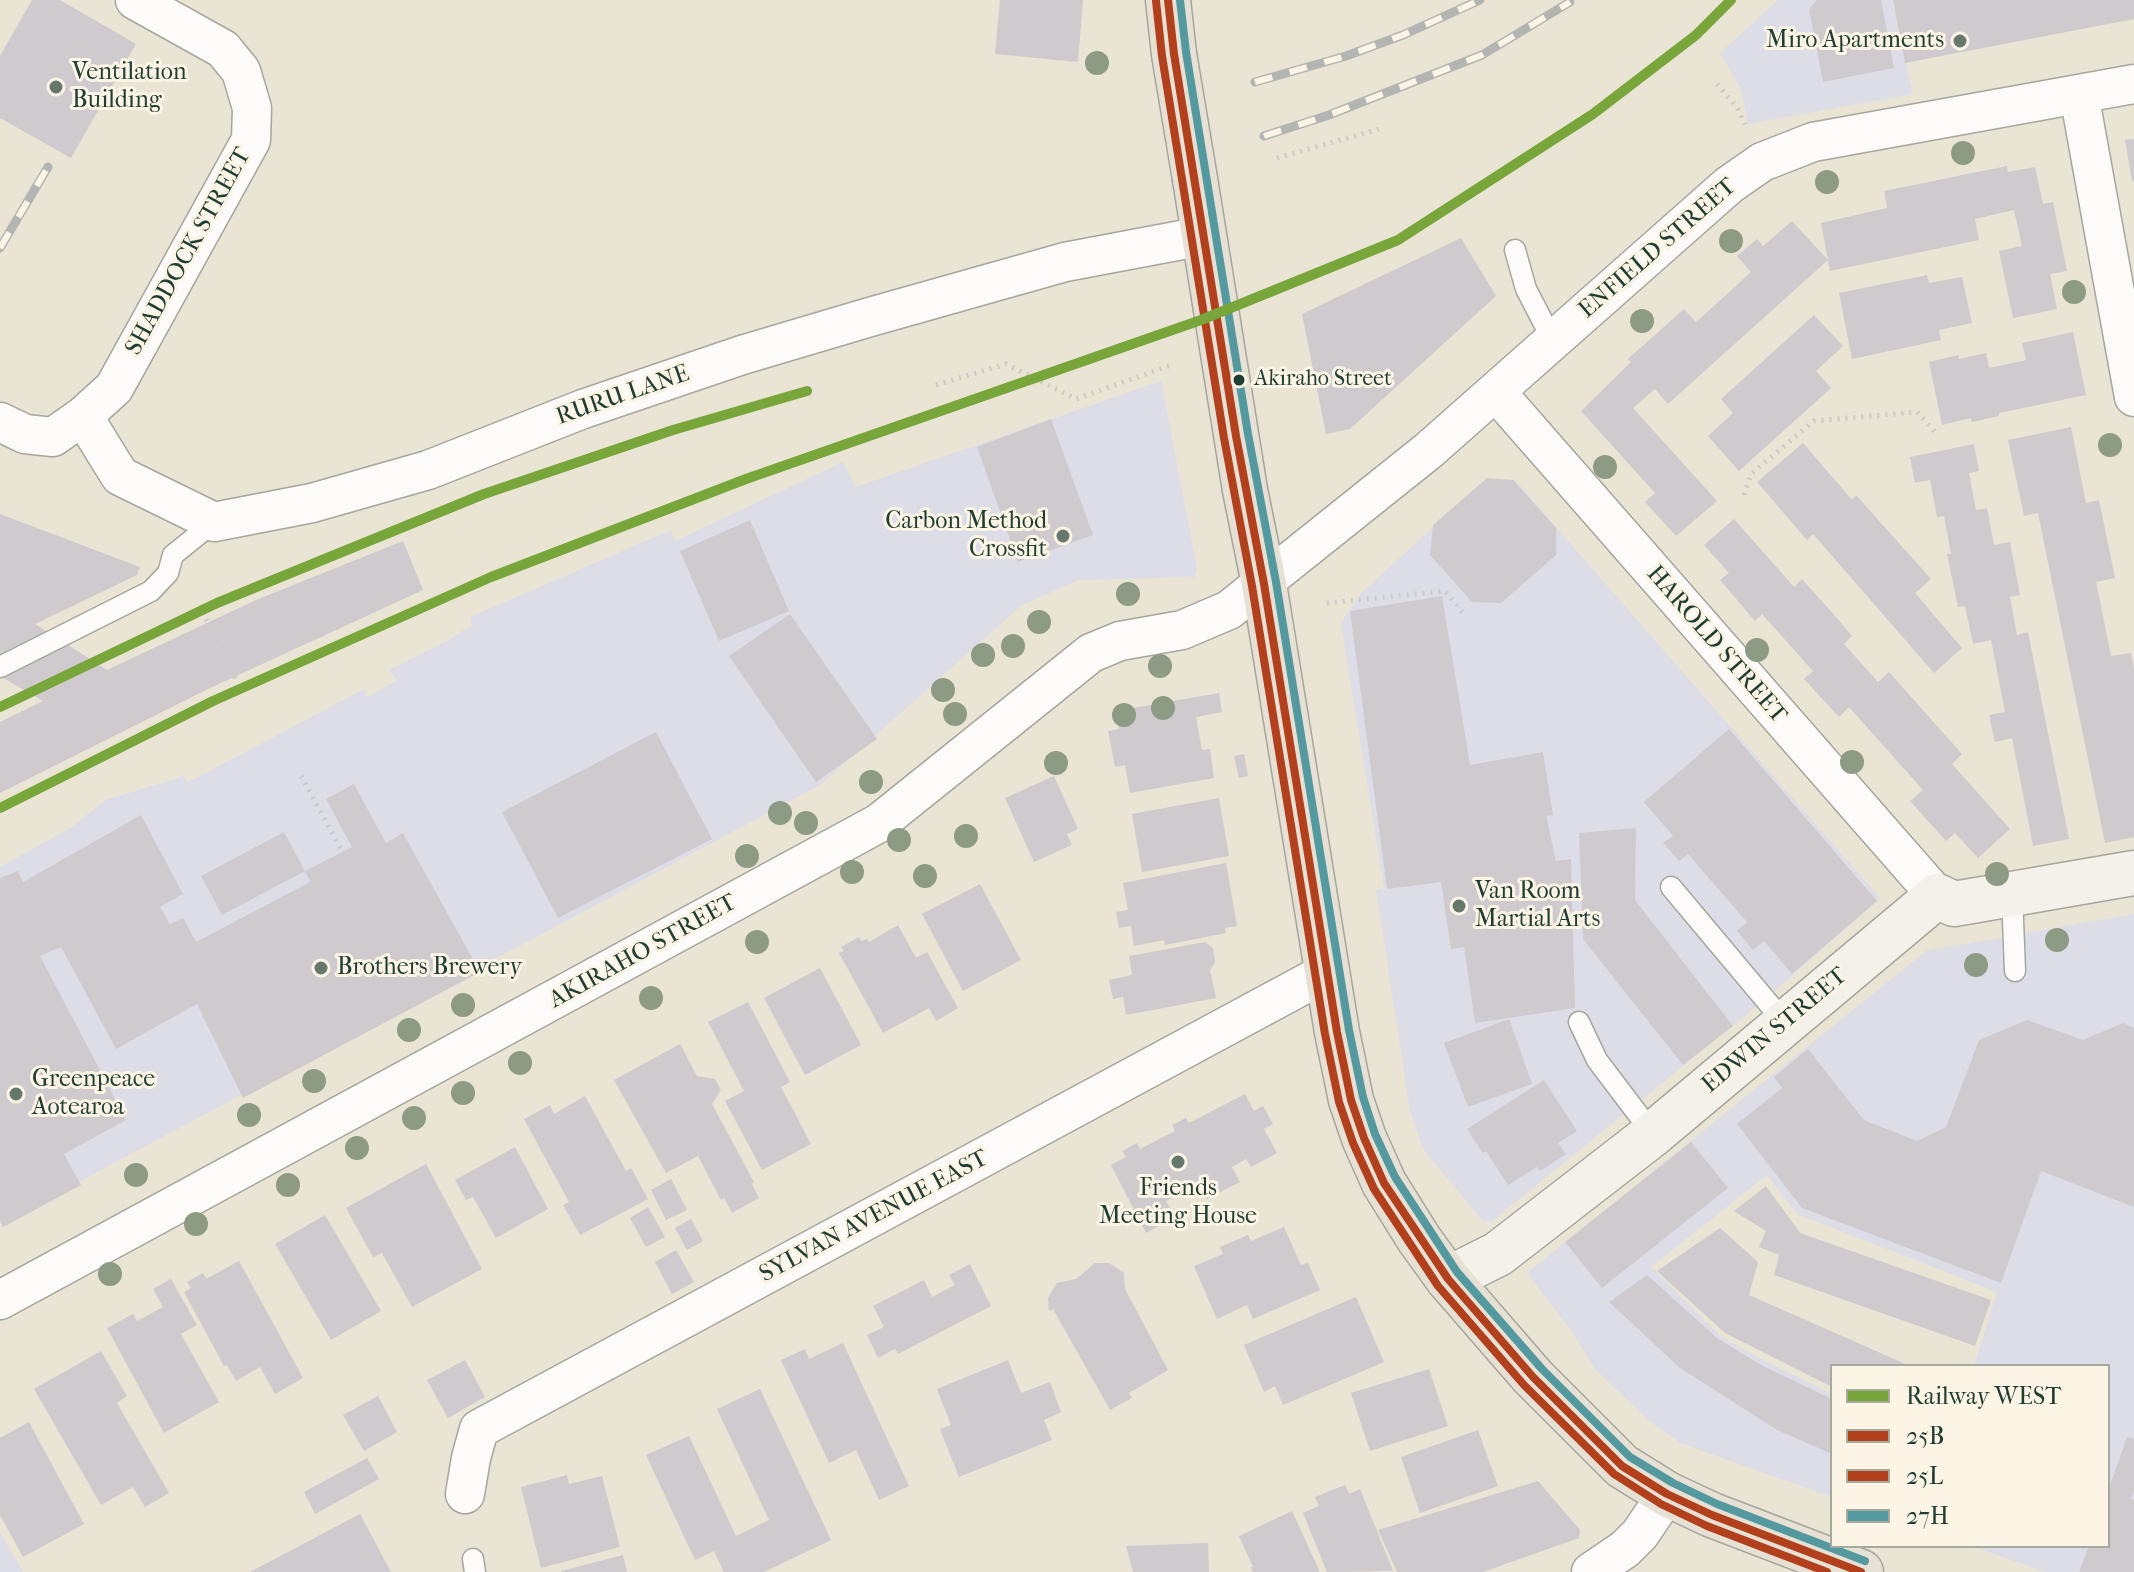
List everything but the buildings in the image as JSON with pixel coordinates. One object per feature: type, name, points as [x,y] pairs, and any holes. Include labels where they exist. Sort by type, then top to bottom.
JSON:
[{"type":"main road","points":[[1168,0],[1174,54],[1245,490],[1264,584],[1327,972],[1351,1100],[1364,1138],[1384,1183],[1448,1279],[1533,1377],[1622,1466],[1667,1494],[1723,1520],[1861,1572]]},
{"type":"street","name":"SHADDOCK STREET","points":[[0,422],[25,434],[53,437],[83,416],[114,388],[251,140],[252,108],[241,71],[223,49],[135,0]]},
{"type":"street","name":"ENFIELD STREET","points":[[1264,584],[1404,471],[1729,185],[1762,162],[1813,142],[2134,84]]},
{"type":"street","points":[[2079,94],[2134,397]]},
{"type":"street","name":"RURU LANE","points":[[214,522],[312,503],[428,470],[597,404],[742,355],[1065,262],[1206,248]]},
{"type":"street","name":"HAROLD STREET","points":[[1496,392],[1937,896]]},
{"type":"street","points":[[83,416],[120,476],[214,522]]},
{"type":"street","name":"AKIRAHO STREET","points":[[0,1300],[879,823],[1091,653],[1120,641],[1182,630],[1203,622],[1229,610],[1264,584]]},
{"type":"street","points":[[1937,896],[1954,904],[2134,873]]},
{"type":"street","name":"EDWIN STREET","points":[[1448,1279],[1498,1254],[1653,1134],[1937,896]]},
{"type":"street","name":"SYLVAN AVENUE EAST","points":[[465,1494],[479,1429],[1327,972]]},
{"type":"street","points":[[1591,1572],[1625,1549],[1640,1534],[1667,1494]]},
{"type":"lane","points":[[1515,250],[1526,289],[1553,341]]},
{"type":"lane","points":[[0,667],[151,591],[168,573],[173,555],[214,522]]},
{"type":"lane","points":[[1671,887],[1785,1023]]},
{"type":"lane","points":[[2012,894],[2015,971]]},
{"type":"lane","points":[[1579,1022],[1597,1060],[1653,1134]]},
{"type":"path","points":[[1717,84],[1737,107]]},
{"type":"path","points":[[1277,158],[1379,129]]},
{"type":"path","points":[[936,385],[1006,364],[1076,399],[1171,365]]},
{"type":"path","points":[[1744,495],[1751,474],[1814,421],[1917,412],[1938,435]]},
{"type":"path","points":[[1327,603],[1445,591],[1464,614]]},
{"type":"path","points":[[206,619],[236,679]]},
{"type":"path","points":[[301,776],[342,851]]},
{"type":"shaded area","points":[[1778,0],[1892,0],[1913,94],[1748,124],[1741,89],[1720,53]]},
{"type":"shaded area","points":[[1161,381],[1197,569],[1195,577],[1079,580],[1022,605],[820,785],[0,1224],[0,867],[70,828],[106,800],[184,776],[187,783],[364,689],[367,697],[397,680],[389,670],[472,625],[470,617],[671,530],[675,541],[843,462],[856,487]]},
{"type":"shaded area","points":[[1515,480],[1880,898],[1769,996],[1491,1222],[1483,1221],[1423,1149],[1410,1111],[1376,890],[1384,888],[1341,623],[1361,593],[1483,482]]},
{"type":"shaded area","points":[[2134,914],[2134,1572],[2046,1572],[1977,1548],[2110,1548],[2110,1364],[1975,1364],[1997,1292],[1797,1214],[1767,1175],[1651,1267],[1720,1336],[1830,1393],[1830,1496],[1680,1443],[1648,1420],[1595,1369],[1572,1332],[1527,1273],[1926,951]]},
{"type":"shaded area","points":[[0,1532],[23,1572],[0,1572]]},
{"type":"railway","points":[[1255,82],[1346,56],[1403,35],[1480,0]]},
{"type":"railway","points":[[1264,136],[1329,115],[1482,55],[1570,2]]},
{"type":"railway","points":[[0,248],[48,167]]},
{"type":"rail line","name":"WEST","points":[[0,808],[213,701],[491,577],[746,479],[1201,320],[1398,240],[1593,114],[1696,35],[1731,0]]},
{"type":"rail line","name":"WEST","points":[[0,707],[217,603],[484,494],[673,430],[807,391]]},
{"type":"transit line","name":"25B","points":[[1168,0],[1236,436],[1264,584],[1337,1032],[1351,1100],[1364,1138],[1384,1183],[1448,1279],[1533,1377],[1622,1466],[1667,1494],[1712,1515],[1861,1572]]},
{"type":"transit line","name":"27H","points":[[1180,0],[1248,434],[1276,582],[1349,1030],[1363,1097],[1375,1134],[1395,1177],[1457,1272],[1542,1369],[1630,1457],[1673,1483],[1717,1504],[1830,1548]]},
{"type":"transit line","name":"25L","points":[[1156,1],[1162,56],[1224,438],[1252,586],[1325,1034],[1339,1102],[1353,1143],[1374,1189],[1438,1286],[1524,1385],[1614,1474],[1661,1504],[1707,1526],[1827,1572]]},
{"type":"transit line","name":"27H","points":[[1831,1548],[1865,1561]]},
{"type":"place","name":"Miro Apartments","points":[[1960,41]]},
{"type":"place","name":"Ventilation Building","points":[[56,87]]},
{"type":"place","name":"Akiraho Street","points":[[1239,380]]},
{"type":"place","name":"Carbon Method Crossfit","points":[[1063,536]]},
{"type":"place","name":"Van Room Martial Arts","points":[[1459,906]]},
{"type":"place","name":"Brothers Brewery","points":[[321,968]]},
{"type":"place","name":"Greenpeace Aotearoa","points":[[16,1094]]},
{"type":"place","name":"Friends Meeting House","points":[[1178,1162]]}]
